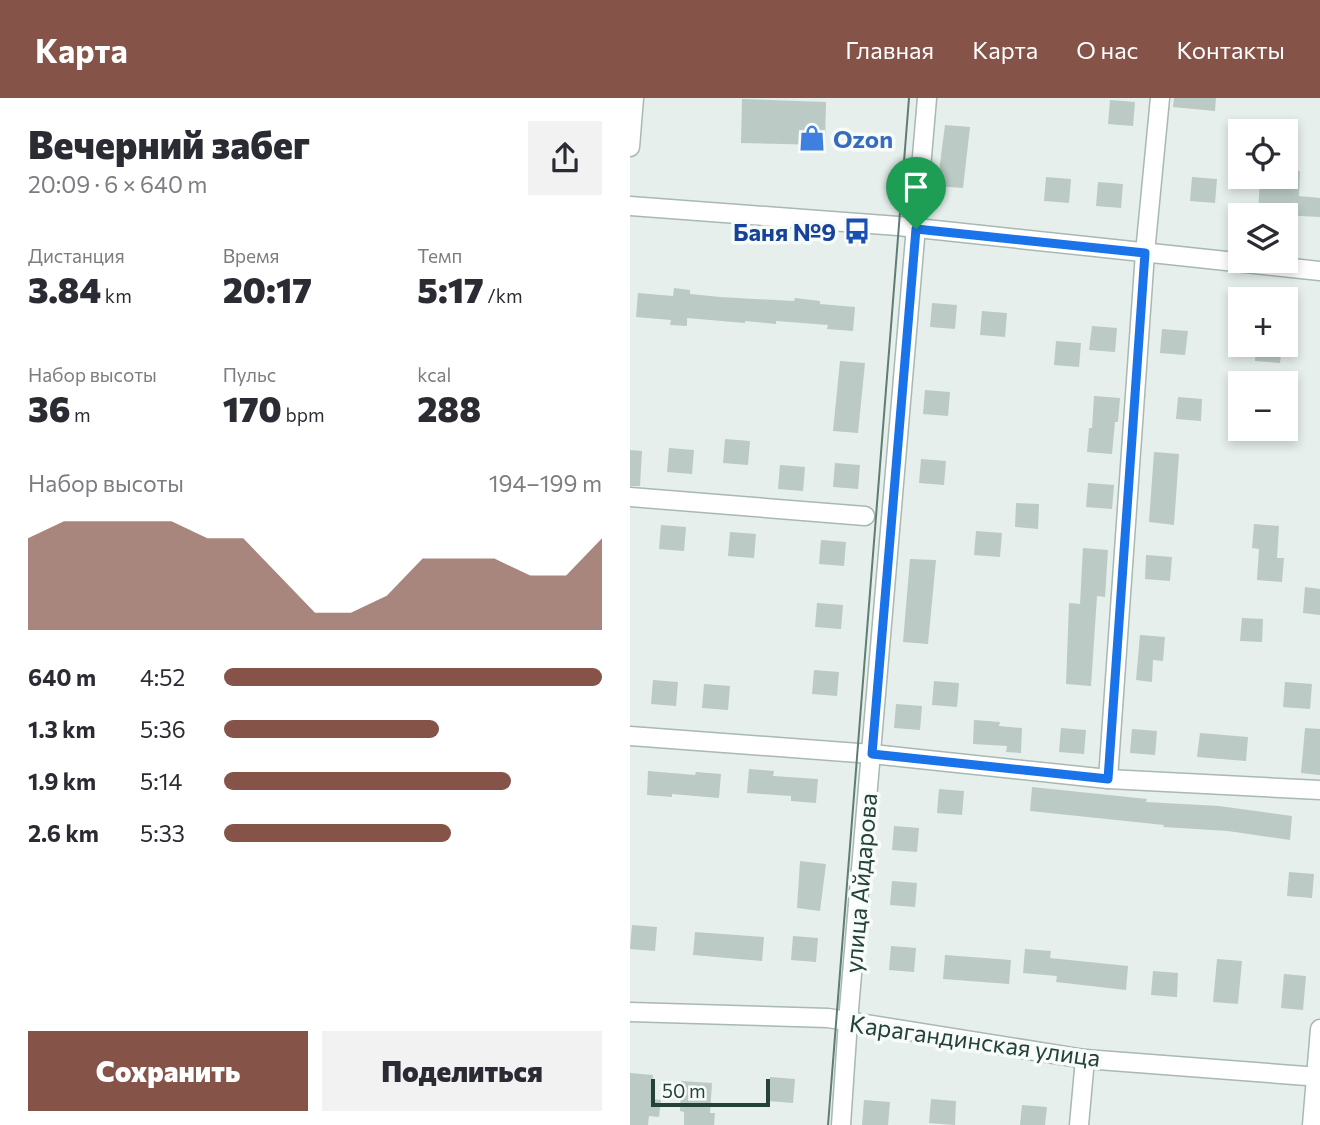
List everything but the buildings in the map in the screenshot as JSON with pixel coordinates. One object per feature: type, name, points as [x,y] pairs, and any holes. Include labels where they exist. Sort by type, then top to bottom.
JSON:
[{"type":"street","points":[[630,147],[634,98]]},
{"type":"street","name":"улица Айдарова","points":[[841,1125],[927,98]]},
{"type":"street","points":[[1108,779],[1145,253],[1160,98]]},
{"type":"street","points":[[630,206],[916,229],[1320,271]]},
{"type":"street","points":[[630,497],[866,516]]},
{"type":"street","points":[[630,736],[872,754],[1108,779],[1320,790]]},
{"type":"street","name":"Карагандинская улица","points":[[630,1012],[828,1018],[1085,1059],[1318,1076]]},
{"type":"street","points":[[1312,1125],[1320,1029]]},
{"type":"street","points":[[1079,1125],[1085,1059]]},
{"type":"tram line","points":[[828,1125],[909,98]]},
{"type":"place","name":"Ozon","points":[[812,138]]},
{"type":"place","name":"Баня №9","points":[[857,231]]},
{"type":"route","points":[[916,229],[1145,253],[1108,779],[872,754],[916,229]]}]
